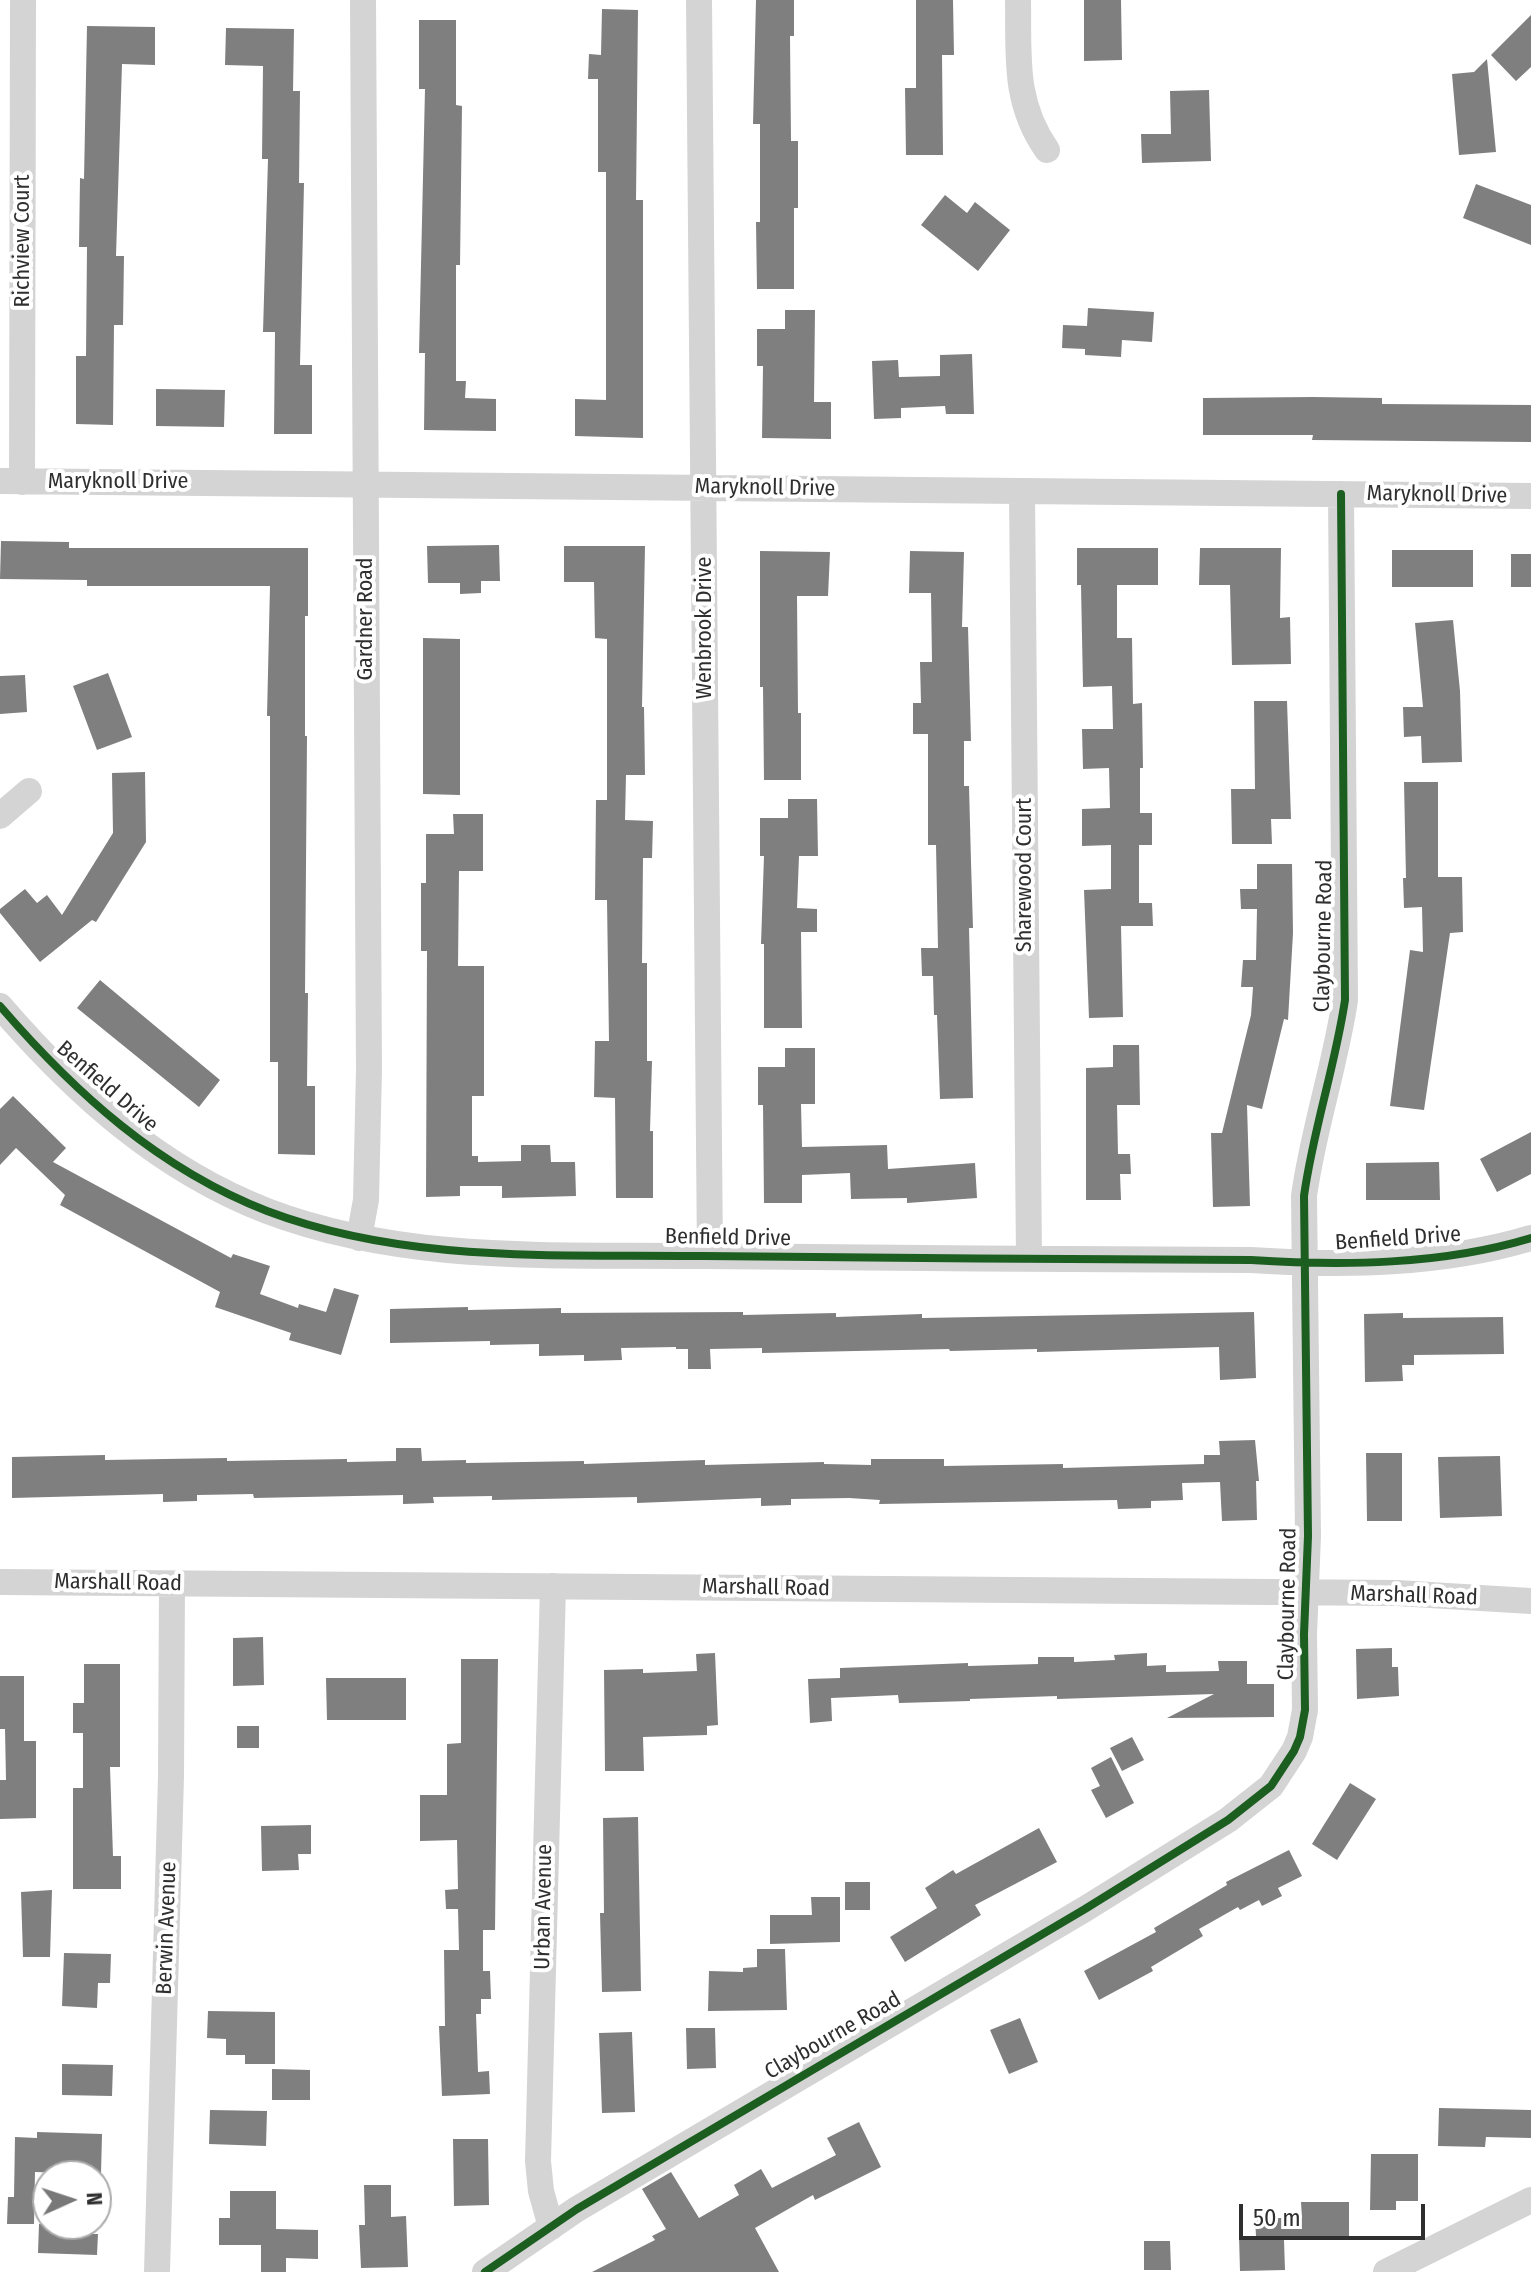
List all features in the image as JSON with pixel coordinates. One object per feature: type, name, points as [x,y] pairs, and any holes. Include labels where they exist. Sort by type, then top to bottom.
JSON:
[{"type":"street","name":"Richview Court","points":[[11,482],[23,0]]},
{"type":"street","name":"Gardner Road","points":[[359,1238],[366,1200],[369,1069],[363,0]]},
{"type":"street","name":"Wenbrook Drive","points":[[699,0],[710,1256]]},
{"type":"street","points":[[1018,0],[1019,83],[1024,108],[1047,150]]},
{"type":"street","name":"Maryknoll Drive","points":[[11,482],[1531,496]]},
{"type":"street","name":"Sharewood Court","points":[[1022,491],[1029,1259]]},
{"type":"street","name":"Claybourne Road","points":[[485,2272],[551,2227],[768,2094],[1085,1909],[1228,1820],[1271,1786],[1294,1751],[1305,1710],[1308,1536],[1304,1196],[1309,1153],[1338,1047],[1345,1000],[1341,494]]},
{"type":"street","points":[[0,816],[29,791]]},
{"type":"street","name":"Benfield Drive","points":[[0,1006],[44,1057],[104,1113],[164,1158],[221,1190],[310,1226],[423,1249],[468,1253],[1304,1263],[1405,1260],[1465,1253],[1531,1238]]},
{"type":"street","name":"Marshall Road","points":[[0,1582],[1397,1593],[1531,1601]]},
{"type":"street","name":"Berwin Avenue","points":[[157,2272],[171,1776],[172,1584]]},
{"type":"street","name":"Urban Avenue","points":[[551,2227],[541,2191],[538,2161],[553,1586]]},
{"type":"street","points":[[1386,2272],[1531,2200]]},
{"type":"building","points":[[756,0],[794,0],[794,36],[790,36],[791,141],[798,141],[798,208],[794,208],[794,289],[757,289],[760,124],[753,124]]},
{"type":"building","points":[[916,0],[953,0],[954,55],[942,55],[943,155],[906,155],[905,88],[916,88]]},
{"type":"building","points":[[1084,0],[1121,0],[1122,60],[1084,61]]},
{"type":"building","points":[[602,9],[638,10],[636,200],[643,200],[643,438],[575,436],[575,399],[606,400],[606,172],[598,172],[598,79],[588,79],[589,54],[601,55]]},
{"type":"building","points":[[1531,15],[1531,67],[1516,81],[1491,55]]},
{"type":"building","points":[[419,20],[456,20],[456,105],[462,106],[460,265],[456,265],[456,381],[466,381],[465,398],[496,399],[496,431],[424,430],[425,353],[419,353],[425,89],[419,89]]},
{"type":"building","points":[[87,26],[155,27],[155,65],[122,64],[116,256],[124,256],[123,325],[114,325],[113,425],[76,424],[76,356],[86,356],[87,247],[79,247],[80,178],[84,179]]},
{"type":"building","points":[[226,28],[294,29],[293,91],[300,91],[299,183],[304,183],[300,365],[312,365],[312,434],[274,434],[275,332],[263,332],[268,159],[262,159],[263,66],[225,65]]},
{"type":"building","points":[[1487,59],[1496,152],[1459,155],[1452,74],[1474,72]]},
{"type":"building","points":[[1209,90],[1211,161],[1142,163],[1141,134],[1171,134],[1170,91]]},
{"type":"building","points":[[1476,184],[1531,205],[1531,245],[1463,218]]},
{"type":"building","points":[[945,195],[967,213],[975,202],[1010,230],[978,271],[921,225]]},
{"type":"building","points":[[1088,308],[1154,312],[1152,342],[1122,340],[1121,357],[1085,355],[1085,349],[1062,348],[1063,325],[1087,326]]},
{"type":"building","points":[[785,310],[815,310],[814,402],[831,402],[831,439],[762,438],[763,366],[757,366],[757,329],[785,329]]},
{"type":"building","points":[[972,354],[974,414],[946,414],[945,406],[901,408],[901,418],[874,419],[872,361],[898,360],[899,377],[940,376],[940,355]]},
{"type":"building","points":[[156,389],[225,390],[224,427],[156,426]]},
{"type":"building","points":[[1203,398],[1382,398],[1382,404],[1531,405],[1531,442],[1312,440],[1313,435],[1203,435]]},
{"type":"building","points":[[1,541],[69,542],[69,548],[308,548],[308,616],[305,616],[305,993],[308,993],[307,1086],[315,1086],[315,1155],[278,1154],[278,1062],[270,1062],[270,716],[267,716],[270,586],[87,586],[87,580],[0,579]]},
{"type":"building","points":[[499,545],[500,581],[481,581],[481,593],[460,594],[460,583],[428,583],[427,546]]},
{"type":"building","points":[[564,546],[645,546],[642,707],[645,775],[626,775],[625,820],[653,821],[652,858],[643,858],[642,963],[647,963],[647,1061],[652,1061],[650,1131],[653,1131],[653,1198],[616,1198],[615,1098],[594,1097],[595,1041],[609,1041],[607,900],[595,900],[596,800],[607,800],[607,639],[595,638],[594,582],[564,582]]},
{"type":"building","points":[[1077,548],[1158,548],[1158,585],[1117,585],[1117,638],[1132,638],[1133,704],[1142,703],[1140,813],[1152,813],[1152,845],[1139,845],[1139,903],[1152,903],[1153,926],[1121,926],[1123,1017],[1089,1018],[1084,890],[1111,889],[1111,845],[1082,846],[1082,809],[1110,808],[1109,768],[1083,769],[1082,729],[1113,729],[1112,686],[1083,687],[1081,585],[1077,585]]},
{"type":"building","points":[[1200,548],[1281,548],[1280,618],[1290,617],[1291,664],[1232,665],[1230,585],[1199,585]]},
{"type":"building","points":[[1392,550],[1473,550],[1473,587],[1392,587]]},
{"type":"building","points":[[760,551],[830,552],[828,596],[797,596],[801,780],[764,780]]},
{"type":"building","points":[[910,551],[964,552],[962,627],[968,627],[971,741],[964,741],[964,786],[969,786],[973,1098],[940,1099],[933,976],[922,976],[921,948],[938,948],[936,845],[928,845],[928,734],[913,734],[913,703],[921,703],[920,662],[932,662],[931,593],[909,593]]},
{"type":"building","points":[[1511,554],[1531,554],[1531,587],[1511,587]]},
{"type":"building","points":[[1453,620],[1460,691],[1462,762],[1422,763],[1421,736],[1404,737],[1403,707],[1423,707],[1415,623]]},
{"type":"building","points":[[423,638],[460,639],[460,795],[423,794]]},
{"type":"building","points":[[108,673],[132,737],[97,750],[73,686]]},
{"type":"building","points":[[25,675],[27,712],[0,714],[0,676]]},
{"type":"building","points":[[1254,701],[1287,701],[1291,819],[1271,819],[1272,844],[1232,844],[1231,789],[1255,789]]},
{"type":"building","points":[[145,772],[146,842],[96,922],[92,920],[40,962],[0,913],[0,909],[25,889],[37,903],[47,895],[62,915],[113,833],[112,773]]},
{"type":"building","points":[[1404,782],[1438,782],[1438,877],[1462,877],[1463,932],[1450,933],[1424,1110],[1390,1106],[1410,950],[1423,952],[1422,907],[1404,908]]},
{"type":"building","points":[[788,799],[817,799],[818,856],[799,856],[797,908],[817,909],[817,932],[801,932],[802,1028],[764,1028],[764,944],[761,944],[764,856],[760,856],[760,818],[788,818]]},
{"type":"building","points":[[453,814],[483,814],[483,871],[459,871],[458,966],[484,966],[484,1096],[472,1096],[472,1156],[478,1156],[478,1162],[521,1161],[521,1145],[550,1145],[551,1162],[575,1162],[576,1196],[502,1198],[502,1186],[460,1186],[460,1196],[426,1197],[427,951],[421,951],[421,883],[426,883],[426,834],[454,834]]},
{"type":"building","points":[[1257,864],[1292,864],[1293,933],[1288,1020],[1284,1019],[1262,1109],[1247,1105],[1250,1206],[1213,1207],[1211,1133],[1222,1133],[1251,1015],[1253,987],[1241,987],[1243,960],[1256,960],[1257,909],[1241,909],[1240,889],[1257,889]]},
{"type":"building","points":[[100,980],[220,1080],[199,1107],[77,1008]]},
{"type":"building","points":[[1113,1045],[1139,1045],[1140,1105],[1117,1105],[1118,1154],[1130,1154],[1131,1174],[1120,1174],[1121,1200],[1086,1200],[1086,1068],[1113,1067]]},
{"type":"building","points":[[785,1048],[815,1048],[815,1104],[801,1104],[802,1147],[887,1145],[888,1169],[975,1163],[977,1198],[907,1203],[907,1198],[851,1199],[850,1173],[802,1175],[802,1203],[764,1203],[763,1105],[758,1105],[758,1067],[785,1067]]},
{"type":"building","points":[[13,1096],[66,1148],[53,1162],[231,1258],[233,1254],[270,1266],[260,1294],[298,1308],[299,1304],[326,1312],[334,1288],[359,1295],[341,1355],[289,1340],[291,1333],[215,1307],[220,1292],[60,1205],[65,1195],[16,1148],[0,1165],[0,1109]]},
{"type":"building","points":[[1531,1132],[1531,1174],[1497,1192],[1480,1159]]},
{"type":"building","points":[[1439,1162],[1440,1200],[1366,1200],[1366,1163]]},
{"type":"building","points":[[468,1307],[468,1310],[561,1308],[561,1313],[836,1313],[836,1317],[922,1314],[922,1318],[1254,1312],[1256,1378],[1220,1380],[1219,1347],[1037,1352],[1037,1349],[949,1349],[762,1353],[762,1348],[710,1349],[711,1369],[688,1369],[688,1349],[676,1347],[621,1348],[622,1360],[584,1361],[584,1355],[539,1356],[539,1344],[490,1345],[490,1341],[390,1343],[390,1309]]},
{"type":"building","points":[[1403,1313],[1403,1318],[1503,1317],[1504,1354],[1414,1355],[1414,1365],[1402,1365],[1403,1381],[1365,1382],[1364,1314]]},
{"type":"building","points":[[1255,1440],[1259,1481],[1256,1481],[1257,1520],[1222,1521],[1220,1482],[1182,1483],[1183,1500],[1151,1501],[1151,1508],[1118,1509],[1117,1500],[879,1504],[880,1500],[849,1498],[791,1499],[791,1505],[761,1506],[761,1498],[637,1503],[637,1497],[492,1500],[492,1496],[433,1497],[434,1503],[403,1504],[403,1495],[254,1498],[253,1494],[197,1495],[197,1501],[163,1502],[163,1494],[12,1498],[12,1457],[105,1455],[105,1460],[227,1458],[227,1461],[396,1461],[396,1448],[421,1448],[422,1461],[466,1460],[466,1463],[584,1461],[584,1464],[705,1460],[705,1465],[824,1462],[871,1465],[871,1459],[944,1459],[944,1466],[1063,1464],[1063,1468],[1204,1464],[1204,1455],[1220,1455],[1219,1441]]},
{"type":"building","points":[[1366,1453],[1402,1453],[1402,1521],[1367,1521]]},
{"type":"building","points":[[1500,1456],[1502,1516],[1440,1518],[1438,1457]]},
{"type":"building","points":[[263,1637],[264,1685],[233,1686],[233,1638]]},
{"type":"building","points":[[1392,1648],[1392,1667],[1398,1667],[1399,1696],[1357,1699],[1356,1649]]},
{"type":"building","points":[[715,1653],[718,1725],[707,1726],[707,1735],[643,1737],[644,1771],[605,1771],[604,1670],[643,1669],[643,1673],[697,1671],[696,1654]]},
{"type":"building","points":[[1147,1653],[1147,1666],[1166,1665],[1166,1672],[1219,1671],[1218,1661],[1247,1661],[1247,1684],[1274,1684],[1274,1717],[1167,1718],[1214,1694],[1057,1699],[1057,1696],[899,1703],[898,1695],[831,1698],[832,1721],[810,1723],[808,1679],[840,1678],[840,1668],[968,1663],[968,1666],[1038,1664],[1038,1657],[1074,1657],[1074,1662],[1115,1660],[1114,1655]]},
{"type":"building","points":[[461,1659],[498,1659],[495,1930],[483,1930],[483,1971],[490,1971],[491,1999],[481,1999],[481,2014],[476,2014],[478,2072],[489,2071],[490,2094],[442,2096],[439,2026],[445,2026],[444,1950],[459,1950],[458,1909],[446,1909],[445,1890],[458,1889],[457,1840],[420,1841],[420,1795],[447,1795],[447,1744],[461,1743]]},
{"type":"building","points":[[84,1664],[120,1664],[120,1767],[110,1767],[113,1856],[121,1856],[121,1889],[73,1889],[73,1788],[83,1788],[83,1733],[73,1733],[73,1703],[84,1703]]},
{"type":"building","points":[[0,1676],[24,1676],[24,1741],[36,1741],[36,1818],[0,1819],[0,1780],[6,1780],[5,1729],[0,1729]]},
{"type":"building","points":[[326,1678],[406,1678],[406,1720],[327,1720]]},
{"type":"building","points":[[237,1726],[259,1726],[259,1748],[237,1748]]},
{"type":"building","points":[[1132,1737],[1144,1760],[1122,1771],[1110,1748]]},
{"type":"building","points":[[1111,1757],[1134,1803],[1106,1818],[1091,1790],[1100,1786],[1091,1768]]},
{"type":"building","points":[[1350,1783],[1376,1799],[1337,1860],[1312,1844]]},
{"type":"building","points":[[638,1817],[641,1991],[602,1992],[600,1913],[604,1913],[603,1818]]},
{"type":"building","points":[[311,1825],[311,1854],[298,1854],[299,1870],[262,1871],[261,1826]]},
{"type":"building","points":[[1039,1828],[1057,1862],[975,1905],[981,1915],[905,1962],[890,1937],[937,1908],[925,1888],[953,1870],[956,1874]]},
{"type":"building","points":[[1289,1850],[1302,1876],[1278,1888],[1282,1896],[1262,1906],[1259,1900],[1240,1910],[1238,1907],[1199,1929],[1203,1936],[1151,1967],[1153,1971],[1099,2000],[1084,1971],[1156,1932],[1154,1928],[1227,1885],[1226,1882]]},
{"type":"building","points":[[845,1882],[870,1882],[870,1910],[845,1910]]},
{"type":"building","points":[[52,1890],[50,1957],[23,1957],[21,1892]]},
{"type":"building","points":[[811,1897],[840,1897],[840,1942],[770,1944],[770,1915],[812,1915]]},
{"type":"building","points":[[757,1949],[785,1949],[787,2010],[708,2011],[709,1971],[743,1972],[743,1968],[757,1967]]},
{"type":"building","points":[[64,1953],[111,1954],[110,1983],[98,1983],[97,2008],[62,2006]]},
{"type":"building","points":[[208,2011],[275,2012],[275,2064],[245,2064],[245,2055],[226,2055],[226,2039],[207,2038]]},
{"type":"building","points":[[1020,2018],[1038,2062],[1009,2074],[990,2030]]},
{"type":"building","points":[[686,2028],[715,2028],[716,2068],[687,2069]]},
{"type":"building","points":[[632,2032],[635,2112],[602,2113],[599,2033]]},
{"type":"building","points":[[62,2064],[113,2065],[112,2096],[62,2095]]},
{"type":"building","points":[[272,2069],[310,2070],[310,2100],[272,2100]]},
{"type":"building","points":[[1439,2108],[1531,2110],[1531,2138],[1486,2137],[1485,2147],[1438,2146]]},
{"type":"building","points":[[210,2110],[267,2111],[266,2146],[209,2144]]},
{"type":"building","points":[[859,2122],[881,2167],[815,2200],[813,2195],[755,2228],[779,2272],[592,2272],[655,2240],[652,2236],[666,2229],[642,2189],[671,2172],[699,2218],[739,2195],[734,2185],[761,2169],[772,2188],[836,2155],[827,2138]]},
{"type":"building","points":[[37,2132],[102,2134],[101,2160],[32,2160],[32,2224],[7,2224],[8,2197],[14,2197],[15,2137],[37,2138]]},
{"type":"building","points":[[453,2139],[488,2139],[489,2205],[454,2206]]},
{"type":"building","points":[[1371,2154],[1418,2154],[1418,2201],[1396,2201],[1396,2210],[1370,2210]]},
{"type":"building","points":[[364,2185],[391,2185],[391,2217],[406,2216],[408,2267],[361,2268],[359,2225],[365,2225]]},
{"type":"building","points":[[230,2191],[276,2191],[276,2229],[318,2230],[318,2259],[286,2258],[286,2272],[261,2272],[261,2245],[219,2245],[219,2218],[230,2218]]},
{"type":"building","points":[[1301,2202],[1349,2202],[1349,2239],[1284,2240],[1285,2270],[1240,2271],[1239,2236],[1256,2236],[1255,2218],[1302,2218]]},
{"type":"building","points":[[38,2240],[98,2240],[97,2255],[38,2253]]},
{"type":"building","points":[[1144,2241],[1170,2241],[1171,2270],[1144,2270]]},
{"type":"cycle path","points":[[485,2272],[577,2209],[1085,1909],[1228,1820],[1271,1786],[1294,1751],[1305,1710],[1308,1536],[1304,1196],[1345,1000],[1341,494]]},
{"type":"cycle path","points":[[0,1006],[89,1098],[155,1151],[190,1173],[267,1211],[320,1228],[374,1240],[428,1248],[538,1255],[1356,1263],[1462,1254],[1531,1238]]}]
